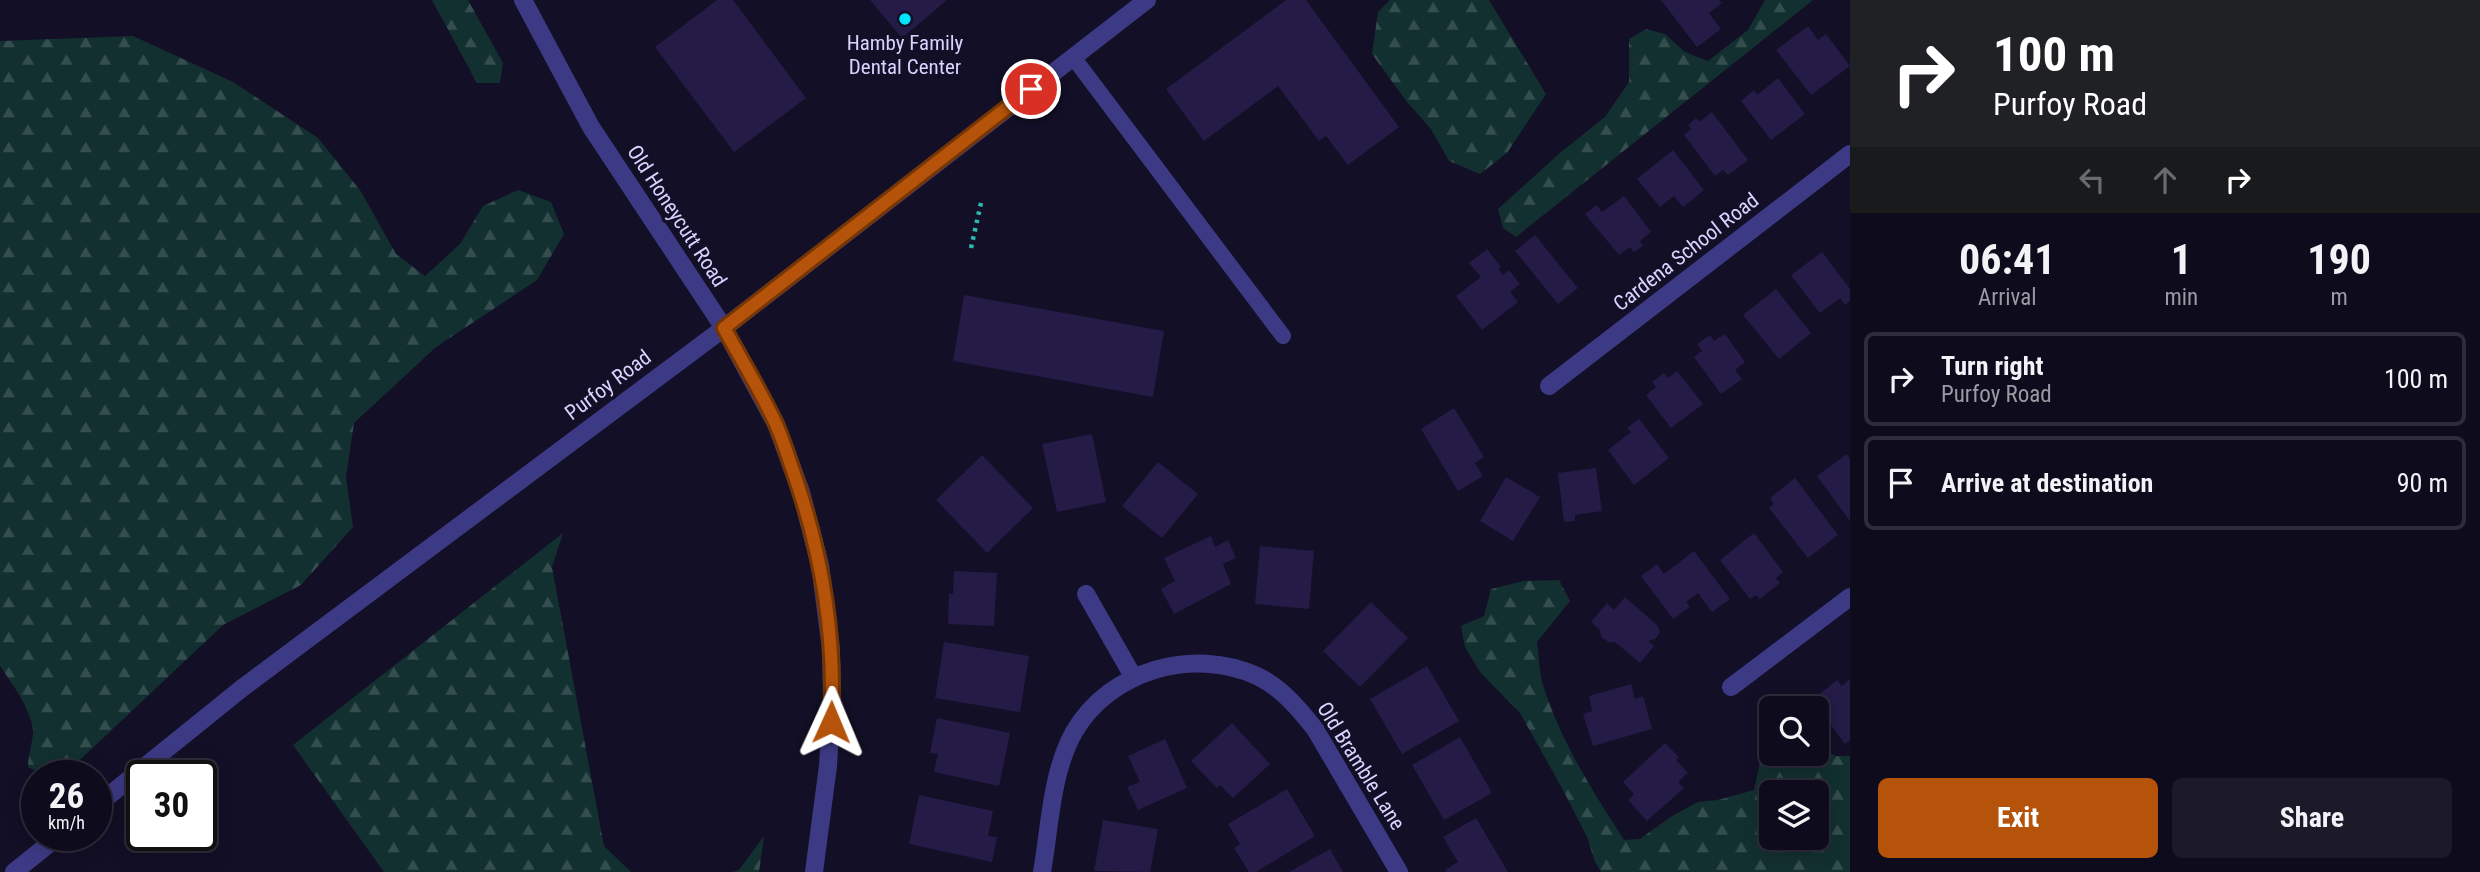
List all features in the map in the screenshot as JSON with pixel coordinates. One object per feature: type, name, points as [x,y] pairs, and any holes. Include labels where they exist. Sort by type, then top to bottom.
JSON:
[{"type":"street","name":"Old Honeycutt Road","points":[[523,0],[591,127],[724,328],[776,424],[801,492],[820,565],[831,649],[832,699],[828,766],[814,872]]},
{"type":"street","name":"Purfoy Road","points":[[112,793],[241,689],[724,328],[1147,0]]},
{"type":"street","name":"Cardena School Road","points":[[1549,386],[1850,154]]},
{"type":"street","points":[[1086,594],[1134,678]]},
{"type":"street","points":[[1731,687],[1850,597]]},
{"type":"street","name":"Old Bramble Lane","points":[[1042,872],[1058,779],[1069,743],[1089,712],[1134,678],[1165,667],[1214,664],[1259,677],[1299,708],[1315,729],[1399,872]]},
{"type":"street","points":[[14,872],[40,851]]},
{"type":"lane","points":[[1073,57],[1283,336]]},
{"type":"path","points":[[971,248],[981,203]]},
{"type":"green space","points":[[432,0],[468,0],[503,63],[500,83],[477,83]]},
{"type":"green space","points":[[1390,0],[1489,0],[1546,94],[1507,153],[1480,174],[1449,161],[1431,129],[1407,102],[1372,54],[1378,12]]},
{"type":"green space","points":[[1765,0],[1813,0],[1516,237],[1503,228],[1498,209],[1561,152],[1605,117],[1629,82],[1629,39],[1646,29],[1665,34],[1685,52],[1708,61],[1748,30]]},
{"type":"green space","points":[[133,36],[233,82],[318,138],[360,190],[396,254],[425,276],[460,244],[483,206],[518,190],[551,202],[564,234],[537,280],[436,347],[354,423],[346,477],[353,527],[301,585],[223,625],[79,760],[29,760],[33,733],[31,720],[20,696],[0,666],[0,41]]},
{"type":"green space","points":[[563,533],[552,567],[604,846],[631,872],[384,872],[293,745]]},
{"type":"green space","points":[[1559,580],[1570,601],[1537,642],[1542,680],[1568,746],[1624,840],[1640,839],[1672,816],[1698,802],[1718,800],[1754,790],[1759,766],[1829,766],[1829,753],[1836,756],[1850,756],[1850,872],[1601,872],[1587,837],[1520,713],[1480,672],[1465,647],[1461,626],[1484,616],[1491,589],[1524,581]]},
{"type":"green space","points":[[764,836],[759,872],[732,872],[739,870]]},
{"type":"building","points":[[717,0],[733,0],[806,98],[734,152],[655,47]]},
{"type":"building","name":"Hamby Family Dental Center","points":[[870,0],[947,0],[902,38]]},
{"type":"building","points":[[1286,0],[1306,0],[1399,127],[1348,165],[1326,136],[1319,141],[1278,86],[1204,141],[1166,89]]},
{"type":"building","points":[[1661,0],[1719,0],[1722,3],[1709,13],[1721,29],[1697,47]]},
{"type":"building","points":[[1808,26],[1818,40],[1826,34],[1850,66],[1811,95],[1776,50]]},
{"type":"building","points":[[1778,78],[1805,114],[1771,140],[1741,101],[1754,90],[1757,95]]},
{"type":"building","points":[[1712,112],[1748,160],[1728,175],[1723,170],[1715,176],[1684,135],[1691,129],[1688,125],[1696,118],[1699,122]]},
{"type":"building","points":[[1673,150],[1704,190],[1683,207],[1674,196],[1660,207],[1637,179]]},
{"type":"building","points":[[1624,196],[1651,232],[1640,241],[1643,246],[1634,252],[1630,247],[1619,255],[1585,214],[1597,205],[1602,212]]},
{"type":"building","points":[[1535,235],[1578,288],[1558,304],[1515,251]]},
{"type":"building","points":[[1487,249],[1501,267],[1498,269],[1503,275],[1509,270],[1520,284],[1510,292],[1518,302],[1482,330],[1456,296],[1481,277],[1469,263]]},
{"type":"building","points":[[1822,252],[1850,289],[1850,301],[1845,305],[1840,298],[1820,313],[1791,275]]},
{"type":"building","points":[[1776,289],[1811,333],[1779,359],[1743,315]]},
{"type":"building","points":[[964,295],[1164,331],[1153,397],[953,361]]},
{"type":"building","points":[[1725,334],[1745,362],[1735,370],[1742,379],[1721,394],[1694,357],[1702,351],[1697,344],[1710,335],[1714,341]]},
{"type":"building","points":[[1677,371],[1703,404],[1671,428],[1646,395],[1656,387],[1652,382],[1664,373],[1668,378]]},
{"type":"building","points":[[1454,408],[1484,457],[1475,463],[1483,476],[1458,491],[1421,429]]},
{"type":"building","points":[[1639,419],[1669,458],[1634,485],[1608,450],[1631,432],[1627,428]]},
{"type":"building","points":[[1092,434],[1106,502],[1057,512],[1042,444]]},
{"type":"building","points":[[1847,454],[1850,459],[1850,521],[1817,476]]},
{"type":"building","points":[[982,455],[1033,508],[987,553],[936,500]]},
{"type":"building","points":[[1158,462],[1198,494],[1162,538],[1122,506]]},
{"type":"building","points":[[1596,468],[1602,511],[1575,515],[1575,521],[1564,522],[1558,473]]},
{"type":"building","points":[[1506,477],[1540,497],[1513,541],[1480,521]]},
{"type":"building","points":[[1795,478],[1838,535],[1808,558],[1769,508],[1774,504],[1770,498]]},
{"type":"building","points":[[1754,533],[1783,572],[1776,578],[1780,583],[1760,599],[1756,595],[1750,599],[1720,560]]},
{"type":"building","points":[[1211,536],[1215,547],[1228,540],[1236,558],[1223,564],[1231,584],[1174,614],[1161,589],[1175,581],[1164,558]]},
{"type":"building","points":[[1260,546],[1314,551],[1309,609],[1255,604]]},
{"type":"building","points":[[1694,551],[1730,599],[1712,612],[1698,593],[1686,602],[1690,607],[1673,619],[1641,576],[1657,564],[1664,574]]},
{"type":"building","points":[[954,571],[997,573],[994,626],[948,624],[949,594],[953,594]]},
{"type":"building","points":[[1625,597],[1658,626],[1660,632],[1655,639],[1648,641],[1654,646],[1640,663],[1615,642],[1610,643],[1601,637],[1600,630],[1591,622],[1607,603],[1614,610]]},
{"type":"building","points":[[1371,602],[1408,638],[1360,687],[1323,651]]},
{"type":"building","points":[[944,642],[1029,656],[1020,712],[935,698]]},
{"type":"building","points":[[1427,666],[1459,721],[1402,754],[1370,699]]},
{"type":"building","points":[[1850,679],[1850,740],[1845,744],[1829,723],[1829,696],[1817,696],[1837,680],[1842,686]]},
{"type":"building","points":[[1631,684],[1635,699],[1643,696],[1652,729],[1593,746],[1583,714],[1592,711],[1589,696]]},
{"type":"building","points":[[937,718],[1010,733],[999,786],[934,772],[938,754],[930,753]]},
{"type":"building","points":[[1232,723],[1270,764],[1233,798],[1220,785],[1217,788],[1191,761]]},
{"type":"building","points":[[1460,737],[1492,793],[1444,820],[1412,765]]},
{"type":"building","points":[[1165,739],[1187,788],[1138,810],[1127,787],[1140,782],[1128,756]]},
{"type":"building","points":[[1665,743],[1679,757],[1676,760],[1688,773],[1678,782],[1684,788],[1647,821],[1628,800],[1634,794],[1623,782]]},
{"type":"building","points":[[1287,789],[1315,836],[1256,872],[1249,872],[1234,848],[1240,844],[1228,824]]},
{"type":"building","points":[[919,795],[993,811],[988,836],[997,837],[992,862],[909,844]]},
{"type":"building","points":[[1476,818],[1508,872],[1445,870],[1458,862],[1443,837]]},
{"type":"building","points":[[1103,820],[1158,829],[1150,872],[1094,871]]},
{"type":"building","points":[[1330,849],[1343,872],[1289,872]]},
{"type":"place","name":"Hamby Family Dental Center","points":[[905,19]]},
{"type":"route","points":[[831,722],[831,649],[823,585],[801,492],[776,424],[724,328],[1031,89]]}]
